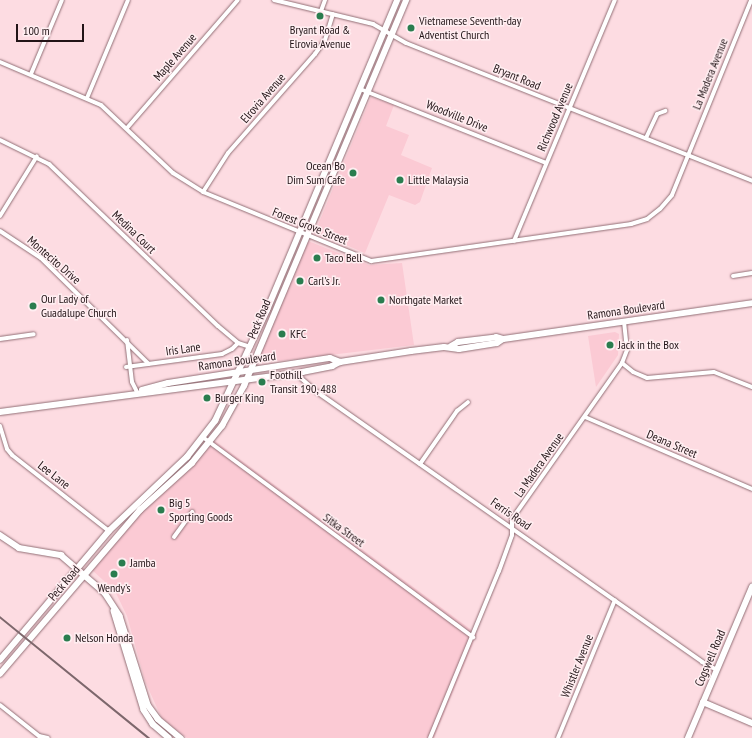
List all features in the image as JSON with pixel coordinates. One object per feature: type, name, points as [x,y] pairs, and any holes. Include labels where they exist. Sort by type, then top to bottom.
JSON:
[{"type":"main road","name":"Peck Road","points":[[0,660],[109,531],[204,438],[226,403],[397,0]]},
{"type":"main road","name":"Peck Road","points":[[0,674],[140,510],[210,443],[231,411],[247,380],[249,370],[406,0]]},
{"type":"main road","points":[[332,155],[339,158]]},
{"type":"main road","name":"Ramona Boulevard","points":[[0,412],[137,392],[247,380],[332,366],[340,362],[451,346],[465,341],[496,337],[503,339],[752,303]]},
{"type":"main road","points":[[269,304],[276,307]]},
{"type":"main road","name":"Ramona Boulevard","points":[[137,392],[154,386],[330,358],[340,362]]},
{"type":"main road","points":[[0,535],[19,548],[61,555],[104,596],[115,613],[144,710],[153,724],[169,738]]},
{"type":"main road","points":[[84,576],[114,604],[148,705],[158,719],[180,738]]},
{"type":"main road","name":"Cogswell Road","points":[[688,738],[752,587]]},
{"type":"main road","points":[[704,702],[752,723]]},
{"type":"street","points":[[31,74],[62,0]]},
{"type":"street","points":[[87,98],[128,0]]},
{"type":"street","name":"Maple Avenue","points":[[127,128],[238,0]]},
{"type":"street","name":"Bryant Road","points":[[274,0],[373,24],[385,30],[390,36],[752,181]]},
{"type":"street","points":[[321,11],[325,0]]},
{"type":"street","name":"Richwood Avenue","points":[[514,241],[615,0]]},
{"type":"street","name":"La Madera Avenue","points":[[689,155],[751,0]]},
{"type":"street","name":"Elrovia Avenue","points":[[203,192],[228,153],[315,54],[325,40],[333,14]]},
{"type":"street","name":"Forest Grove Street","points":[[0,62],[101,105],[173,173],[203,192],[370,261],[631,224],[647,219],[660,209],[672,195],[689,155]]},
{"type":"street","name":"Woodville Drive","points":[[360,89],[546,163]]},
{"type":"street","points":[[646,138],[657,114],[665,111]]},
{"type":"street","name":"Medina Court","points":[[0,140],[37,156],[49,164],[238,343],[250,347]]},
{"type":"street","points":[[0,216],[37,156]]},
{"type":"street","name":"Montecito Drive","points":[[0,231],[41,258],[127,340],[149,364]]},
{"type":"street","points":[[732,276],[752,273]]},
{"type":"street","name":"La Madera Avenue","points":[[430,738],[499,572],[512,535],[512,519],[622,363],[628,350],[624,322]]},
{"type":"street","points":[[0,339],[34,334]]},
{"type":"street","points":[[127,340],[128,367],[137,392]]},
{"type":"street","name":"Iris Lane","points":[[128,367],[222,354],[232,350],[238,343]]},
{"type":"street","points":[[622,363],[633,372],[647,378],[707,372],[720,373],[752,387]]},
{"type":"street","name":"Ferris Road","points":[[295,373],[302,380],[420,464],[702,662],[717,670]]},
{"type":"street","points":[[420,464],[457,411],[468,402]]},
{"type":"street","name":"Deana Street","points":[[585,417],[752,489]]},
{"type":"street","name":"Lee Lane","points":[[0,426],[6,449],[109,531]]},
{"type":"street","name":"Sitka Street","points":[[204,438],[473,637]]},
{"type":"street","points":[[174,537],[192,512]]},
{"type":"street","name":"Whistler Avenue","points":[[558,738],[615,600]]},
{"type":"street","points":[[0,705],[39,736],[48,738]]},
{"type":"shaded area","points":[[371,97],[394,105],[386,126],[409,135],[401,155],[432,168],[420,202],[415,205],[389,195],[365,253],[315,232]]},
{"type":"shaded area","points":[[308,241],[369,265],[402,263],[414,345],[262,363],[259,357]]},
{"type":"shaded area","points":[[615,332],[619,334],[618,355],[596,387],[588,336]]},
{"type":"shaded area","points":[[215,441],[477,634],[434,738],[187,738],[162,719],[145,681],[127,616],[115,591],[92,570],[133,520]]},
{"type":"railway","points":[[0,617],[149,738]]},
{"type":"place","name":"Bryant Road & Elrovia Avenue","points":[[320,16]]},
{"type":"place","name":"Vietnamese Seventh-day Adventist Church","points":[[411,28]]},
{"type":"place","name":"Ocean Bo Dim Sum Cafe","points":[[353,173]]},
{"type":"place","name":"Little Malaysia","points":[[400,180]]},
{"type":"place","name":"Taco Bell","points":[[317,258]]},
{"type":"place","name":"Carl's Jr.","points":[[300,281]]},
{"type":"place","name":"Northgate Market","points":[[381,300]]},
{"type":"place","name":"Our Lady of Guadalupe Church","points":[[33,306]]},
{"type":"place","name":"KFC","points":[[282,334]]},
{"type":"place","name":"Jack in the Box","points":[[610,345]]},
{"type":"place","name":"Foothill Transit 190, 488","points":[[262,382]]},
{"type":"place","name":"Burger King","points":[[207,398]]},
{"type":"place","name":"Big 5 Sporting Goods","points":[[161,510]]},
{"type":"place","name":"Jamba","points":[[122,563]]},
{"type":"place","name":"Wendy's","points":[[114,574]]},
{"type":"place","name":"Nelson Honda","points":[[67,638]]}]
